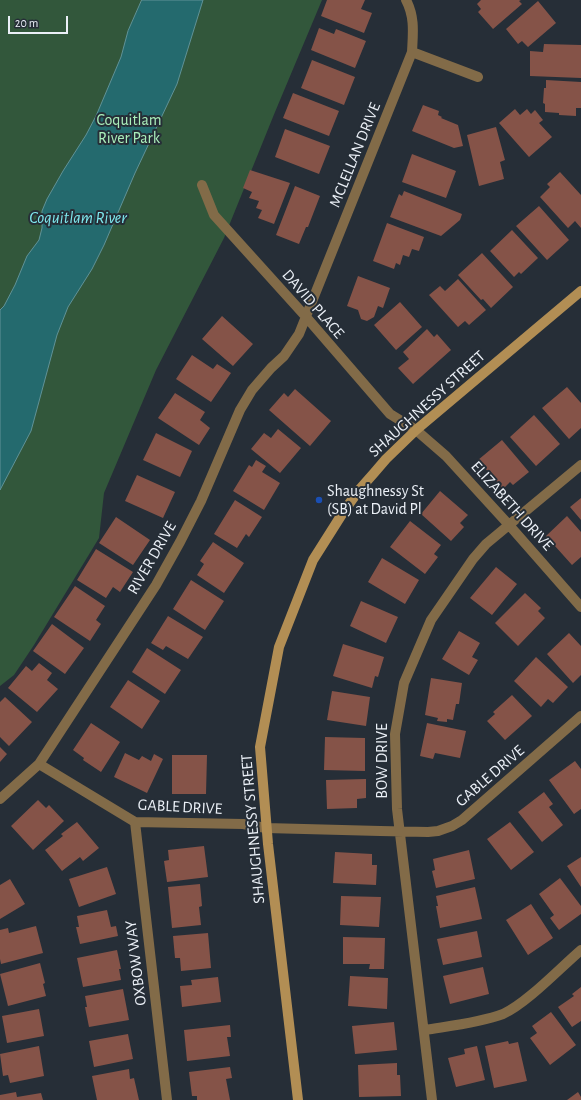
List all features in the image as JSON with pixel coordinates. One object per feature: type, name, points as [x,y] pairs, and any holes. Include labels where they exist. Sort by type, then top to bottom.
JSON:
[{"type":"street","name":"MCLELLAN DRIVE","points":[[306,318],[412,52],[413,22],[410,8],[406,0]]},
{"type":"street","points":[[412,52],[478,77]]},
{"type":"street","name":"DAVID PLACE","points":[[202,185],[214,215],[390,414],[416,430]]},
{"type":"street","name":"SHAUGHNESSY STREET","points":[[298,1100],[266,828],[260,747],[279,647],[313,560],[359,490],[386,459],[416,430],[581,291]]},
{"type":"street","name":"RIVER DRIVE","points":[[0,799],[39,764],[156,585],[201,501],[240,410],[252,390],[271,368],[284,356],[299,334],[306,318]]},
{"type":"street","name":"ELIZABETH DRIVE","points":[[416,430],[446,456],[581,607]]},
{"type":"street","name":"BOW DRIVE","points":[[432,1100],[425,1030],[397,809],[395,734],[404,684],[431,620],[473,559],[486,544],[581,465]]},
{"type":"street","name":"GABLE DRIVE","points":[[39,764],[135,822],[242,824],[266,828],[438,832],[462,820],[581,716]]},
{"type":"street","name":"OXBOW WAY","points":[[135,822],[167,1100]]},
{"type":"street","points":[[425,1030],[487,1018],[504,1013],[529,996],[581,950]]},
{"type":"green space","name":"Coquitlam River Park","points":[[0,0],[322,0],[224,238],[156,370],[104,493],[99,538],[14,675],[0,686]]},
{"type":"water","name":"Coquitlam River","points":[[142,0],[203,0],[177,84],[135,173],[104,245],[92,269],[68,307],[57,335],[31,431],[0,490],[0,310],[4,306],[15,285],[27,256],[39,240],[42,228],[42,211],[47,199],[96,116],[121,57],[128,31]]},
{"type":"building","points":[[327,0],[365,0],[361,9],[372,13],[364,33],[321,16]]},
{"type":"building","points":[[481,0],[521,0],[519,1],[522,4],[493,29],[478,12],[481,9],[477,4]]},
{"type":"building","points":[[538,1],[556,23],[528,47],[522,41],[518,44],[506,29]]},
{"type":"building","points":[[319,28],[334,34],[336,29],[366,41],[355,68],[311,50]]},
{"type":"building","points":[[544,44],[581,45],[581,78],[530,76],[530,51],[543,52]]},
{"type":"building","points":[[312,60],[355,77],[344,105],[301,88]]},
{"type":"building","points":[[546,80],[581,82],[581,108],[576,108],[576,116],[545,112],[545,104],[543,103]]},
{"type":"building","points":[[293,93],[339,111],[329,136],[283,118]]},
{"type":"building","points":[[423,105],[439,111],[438,115],[442,117],[441,118],[458,125],[463,146],[454,148],[412,131]]},
{"type":"building","points":[[515,109],[520,115],[527,109],[531,114],[535,110],[543,120],[539,123],[552,137],[529,157],[499,123]]},
{"type":"building","points":[[496,127],[505,160],[500,162],[504,179],[479,186],[467,135]]},
{"type":"building","points":[[285,129],[330,146],[319,174],[275,157]]},
{"type":"building","points":[[412,154],[456,171],[446,198],[402,182]]},
{"type":"building","points":[[250,170],[290,183],[274,224],[258,218],[262,210],[256,208],[259,201],[249,198],[252,192],[243,188]]},
{"type":"building","points":[[560,172],[581,195],[581,228],[575,221],[568,228],[540,197],[550,187],[547,184]]},
{"type":"building","points":[[295,186],[320,196],[308,227],[306,227],[299,244],[276,235]]},
{"type":"building","points":[[404,191],[462,214],[460,220],[441,236],[390,217],[399,194],[402,196]]},
{"type":"building","points":[[539,206],[569,240],[547,260],[516,226]]},
{"type":"building","points":[[387,223],[424,237],[419,251],[412,249],[409,257],[403,255],[400,265],[396,263],[394,269],[373,261]]},
{"type":"building","points":[[512,230],[538,258],[521,274],[519,272],[514,277],[490,251]]},
{"type":"building","points":[[482,253],[513,287],[491,308],[483,299],[481,300],[458,275]]},
{"type":"building","points":[[358,276],[390,288],[383,308],[378,306],[374,317],[367,321],[361,319],[358,310],[347,306]]},
{"type":"building","points":[[458,279],[486,310],[469,325],[465,321],[458,327],[429,295],[440,286],[445,291]]},
{"type":"building","points":[[400,302],[422,327],[396,350],[374,325]]},
{"type":"building","points":[[222,316],[253,344],[233,366],[202,339]]},
{"type":"building","points":[[427,329],[434,337],[437,334],[451,350],[413,384],[398,368],[409,359],[403,352]]},
{"type":"building","points":[[192,355],[213,369],[217,364],[231,373],[211,402],[176,379]]},
{"type":"building","points":[[567,387],[581,403],[581,428],[569,439],[542,408]]},
{"type":"building","points":[[295,389],[331,421],[310,446],[269,410],[284,393],[288,397]]},
{"type":"building","points":[[175,393],[205,412],[200,420],[210,428],[199,445],[158,418]]},
{"type":"building","points":[[534,415],[560,444],[536,466],[510,437]]},
{"type":"building","points":[[278,429],[301,448],[280,473],[251,449],[264,433],[271,438]]},
{"type":"building","points":[[156,433],[192,451],[180,477],[143,460]]},
{"type":"building","points":[[502,440],[529,472],[513,485],[510,482],[503,489],[478,460]]},
{"type":"building","points":[[256,460],[266,466],[262,472],[280,483],[264,510],[233,491],[249,465],[252,467]]},
{"type":"building","points":[[137,475],[175,492],[163,518],[125,501]]},
{"type":"building","points":[[440,491],[468,515],[460,523],[464,527],[451,541],[421,514]]},
{"type":"building","points":[[581,498],[581,520],[570,507]]},
{"type":"building","points":[[235,500],[262,517],[249,537],[246,534],[237,548],[214,534]]},
{"type":"building","points":[[567,516],[581,532],[581,557],[572,565],[546,536]]},
{"type":"building","points":[[116,517],[150,540],[133,565],[99,543]]},
{"type":"building","points":[[410,521],[441,545],[434,554],[438,557],[425,574],[390,547]]},
{"type":"building","points":[[213,542],[244,563],[224,593],[197,575],[204,564],[200,561]]},
{"type":"building","points":[[96,549],[133,572],[120,592],[113,587],[106,598],[77,580]]},
{"type":"building","points":[[382,558],[419,580],[405,604],[368,582]]},
{"type":"building","points":[[496,567],[517,584],[492,615],[470,598]]},
{"type":"building","points":[[191,580],[224,601],[205,630],[173,609]]},
{"type":"building","points":[[75,586],[105,606],[96,620],[101,624],[90,641],[54,617]]},
{"type":"building","points":[[525,593],[541,608],[538,611],[545,618],[518,646],[495,623]]},
{"type":"building","points":[[361,601],[398,617],[386,643],[350,626]]},
{"type":"building","points":[[168,616],[203,637],[188,659],[166,646],[163,650],[151,643]]},
{"type":"building","points":[[52,624],[84,648],[65,674],[33,651]]},
{"type":"building","points":[[459,631],[480,643],[472,657],[478,660],[469,675],[442,659]]},
{"type":"building","points":[[569,633],[581,646],[581,675],[573,683],[547,654]]},
{"type":"building","points":[[343,644],[384,657],[378,677],[375,676],[372,688],[333,676]]},
{"type":"building","points":[[147,648],[181,670],[165,694],[132,672]]},
{"type":"building","points":[[536,657],[568,687],[553,703],[548,699],[541,707],[514,681]]},
{"type":"building","points":[[39,663],[52,673],[47,680],[58,689],[37,712],[8,688],[26,666],[32,671]]},
{"type":"building","points":[[431,678],[462,683],[459,704],[456,704],[453,720],[447,719],[447,722],[437,721],[438,718],[425,715]]},
{"type":"building","points":[[128,680],[160,701],[142,729],[110,707]]},
{"type":"building","points":[[332,691],[370,697],[366,726],[327,720]]},
{"type":"building","points":[[512,695],[532,716],[505,740],[487,721],[495,714],[493,712]]},
{"type":"building","points":[[5,697],[32,722],[9,746],[0,737],[0,702]]},
{"type":"building","points":[[91,723],[120,742],[101,772],[83,760],[84,758],[73,750]]},
{"type":"building","points":[[427,723],[466,731],[460,758],[435,753],[433,759],[420,756]]},
{"type":"building","points":[[325,737],[365,738],[365,771],[324,770]]},
{"type":"building","points":[[0,747],[7,754],[0,762]]},
{"type":"building","points":[[125,753],[139,760],[142,756],[151,761],[154,754],[163,759],[147,793],[114,777]]},
{"type":"building","points":[[172,755],[207,755],[206,794],[172,794]]},
{"type":"building","points":[[575,761],[581,769],[581,809],[574,814],[549,780]]},
{"type":"building","points":[[366,779],[366,798],[357,799],[357,808],[327,809],[326,780]]},
{"type":"building","points":[[544,792],[553,804],[549,807],[563,825],[542,842],[518,812]]},
{"type":"building","points":[[38,800],[46,808],[49,805],[64,821],[33,850],[11,826]]},
{"type":"building","points":[[77,822],[99,848],[83,861],[80,857],[62,871],[45,850],[63,836],[61,834]]},
{"type":"building","points":[[510,822],[534,852],[511,870],[487,839]]},
{"type":"building","points":[[204,846],[208,877],[167,882],[164,861],[169,860],[168,850]]},
{"type":"building","points":[[469,850],[475,879],[436,888],[432,871],[435,870],[433,859]]},
{"type":"building","points":[[335,852],[372,854],[372,865],[377,865],[376,885],[333,883]]},
{"type":"building","points":[[581,857],[581,887],[567,866]]},
{"type":"building","points":[[107,867],[116,894],[79,907],[69,879]]},
{"type":"building","points":[[560,878],[581,906],[581,914],[559,930],[550,918],[554,915],[539,894]]},
{"type":"building","points":[[10,879],[25,904],[0,919],[0,885]]},
{"type":"building","points":[[200,884],[202,906],[199,907],[201,925],[172,928],[168,887]]},
{"type":"building","points":[[475,887],[482,919],[440,928],[436,906],[438,906],[436,896]]},
{"type":"building","points":[[341,896],[381,897],[379,927],[340,925]]},
{"type":"building","points":[[531,904],[553,938],[528,955],[506,920]]},
{"type":"building","points":[[107,910],[111,927],[116,926],[118,936],[80,944],[76,927],[79,927],[77,916]]},
{"type":"building","points":[[36,926],[43,953],[1,964],[0,930],[8,928],[9,933]]},
{"type":"building","points":[[477,931],[482,957],[443,965],[437,939]]},
{"type":"building","points":[[208,933],[211,968],[181,971],[180,958],[175,958],[173,936]]},
{"type":"building","points":[[343,937],[385,938],[384,969],[369,969],[370,964],[343,964]]},
{"type":"building","points":[[117,950],[121,969],[119,969],[121,980],[83,987],[77,958]]},
{"type":"building","points":[[40,963],[45,983],[43,984],[46,996],[8,1006],[0,974]]},
{"type":"building","points":[[483,967],[489,994],[450,1004],[443,976]]},
{"type":"building","points":[[350,976],[388,978],[387,1009],[348,1006]]},
{"type":"building","points":[[218,977],[221,1002],[182,1007],[180,986],[192,985],[191,980]]},
{"type":"building","points":[[581,987],[581,1021],[572,1027],[558,1007],[574,996],[572,994]]},
{"type":"building","points":[[123,989],[129,1020],[89,1027],[85,1007],[87,1007],[85,996]]},
{"type":"building","points":[[39,1009],[44,1036],[7,1043],[2,1016]]},
{"type":"building","points":[[551,1012],[576,1045],[550,1065],[530,1038],[537,1033],[532,1026]]},
{"type":"building","points":[[394,1022],[397,1050],[355,1054],[352,1026]]},
{"type":"building","points":[[230,1025],[231,1037],[227,1037],[230,1056],[187,1061],[184,1030]]},
{"type":"building","points":[[128,1034],[133,1059],[94,1067],[89,1041]]},
{"type":"building","points":[[508,1041],[509,1044],[518,1042],[527,1081],[494,1088],[485,1046]]},
{"type":"building","points":[[39,1046],[44,1076],[10,1083],[8,1075],[3,1076],[0,1054]]},
{"type":"building","points":[[477,1046],[485,1080],[456,1087],[448,1058],[465,1054],[464,1049]]},
{"type":"building","points":[[397,1063],[397,1075],[400,1075],[401,1096],[359,1097],[358,1065]]},
{"type":"building","points":[[230,1067],[232,1078],[226,1079],[230,1100],[197,1100],[197,1096],[192,1096],[189,1072]]},
{"type":"building","points":[[129,1069],[130,1079],[134,1078],[139,1100],[97,1100],[92,1076]]},
{"type":"building","points":[[16,1092],[17,1097],[41,1093],[43,1100],[0,1100],[0,1095]]},
{"type":"building","points":[[578,1092],[581,1100],[567,1100]]},
{"type":"place","name":"Shaughnessy St (SB) at David Pl","points":[[319,500]]}]
